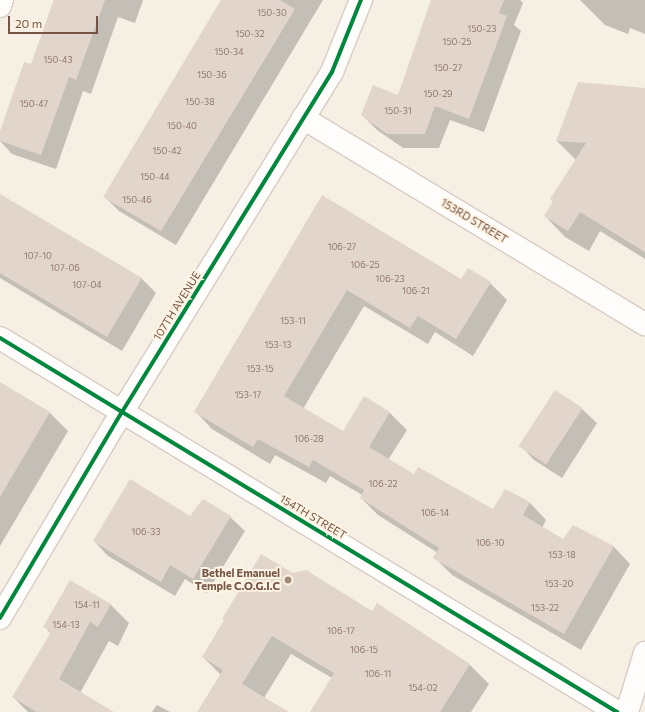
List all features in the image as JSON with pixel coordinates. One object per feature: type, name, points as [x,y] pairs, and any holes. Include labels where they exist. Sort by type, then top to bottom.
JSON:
[{"type":"street","points":[[0,6],[2,0]]},
{"type":"street","name":"107TH AVENUE","points":[[0,618],[122,412],[332,72],[361,0]]},
{"type":"street","name":"153RD STREET","points":[[303,118],[645,324]]},
{"type":"street","name":"154TH STREET","points":[[0,338],[617,712]]},
{"type":"street","points":[[627,712],[645,654]]},
{"type":"building","points":[[54,0],[105,0],[76,80],[69,77],[41,155],[0,141],[0,131],[24,62],[31,64]]},
{"type":"building","points":[[221,0],[280,0],[295,9],[161,231],[103,197]]},
{"type":"building","points":[[431,0],[504,0],[499,13],[507,16],[469,119],[435,106],[425,134],[387,134],[361,115],[373,85],[398,95]]},
{"type":"building","points":[[578,82],[645,88],[645,252],[580,212],[568,231],[544,216],[553,201],[550,199],[586,143],[556,141]]},
{"type":"building","points":[[0,194],[142,278],[107,337],[0,273]]},
{"type":"building","points":[[322,195],[461,279],[468,268],[491,282],[456,339],[418,316],[410,328],[347,290],[284,396],[343,431],[364,396],[390,412],[369,447],[414,474],[418,467],[493,509],[505,489],[530,502],[523,515],[563,539],[573,525],[614,546],[564,634],[433,558],[439,548],[360,498],[364,490],[313,460],[309,467],[258,439],[253,447],[194,412]]},
{"type":"building","points":[[0,382],[50,412],[0,497]]},
{"type":"building","points":[[555,390],[583,408],[546,464],[519,446]]},
{"type":"building","points":[[130,479],[190,516],[203,499],[231,516],[193,579],[170,565],[161,582],[93,541]]},
{"type":"building","points":[[261,554],[293,573],[306,570],[372,611],[377,603],[470,664],[440,712],[310,712],[334,673],[272,636],[242,684],[289,712],[197,712],[223,670],[202,657],[224,620],[222,619]]},
{"type":"building","points":[[70,580],[111,604],[98,627],[90,622],[59,679],[114,712],[37,712],[12,697],[51,632],[43,627]]},
{"type":"cycle path","points":[[0,618],[122,412],[332,72],[361,0]]},
{"type":"cycle path","points":[[0,338],[617,712]]},
{"type":"place","name":"Bethel Emanuel Temple C.O.G.I.C","points":[[288,580]]}]
